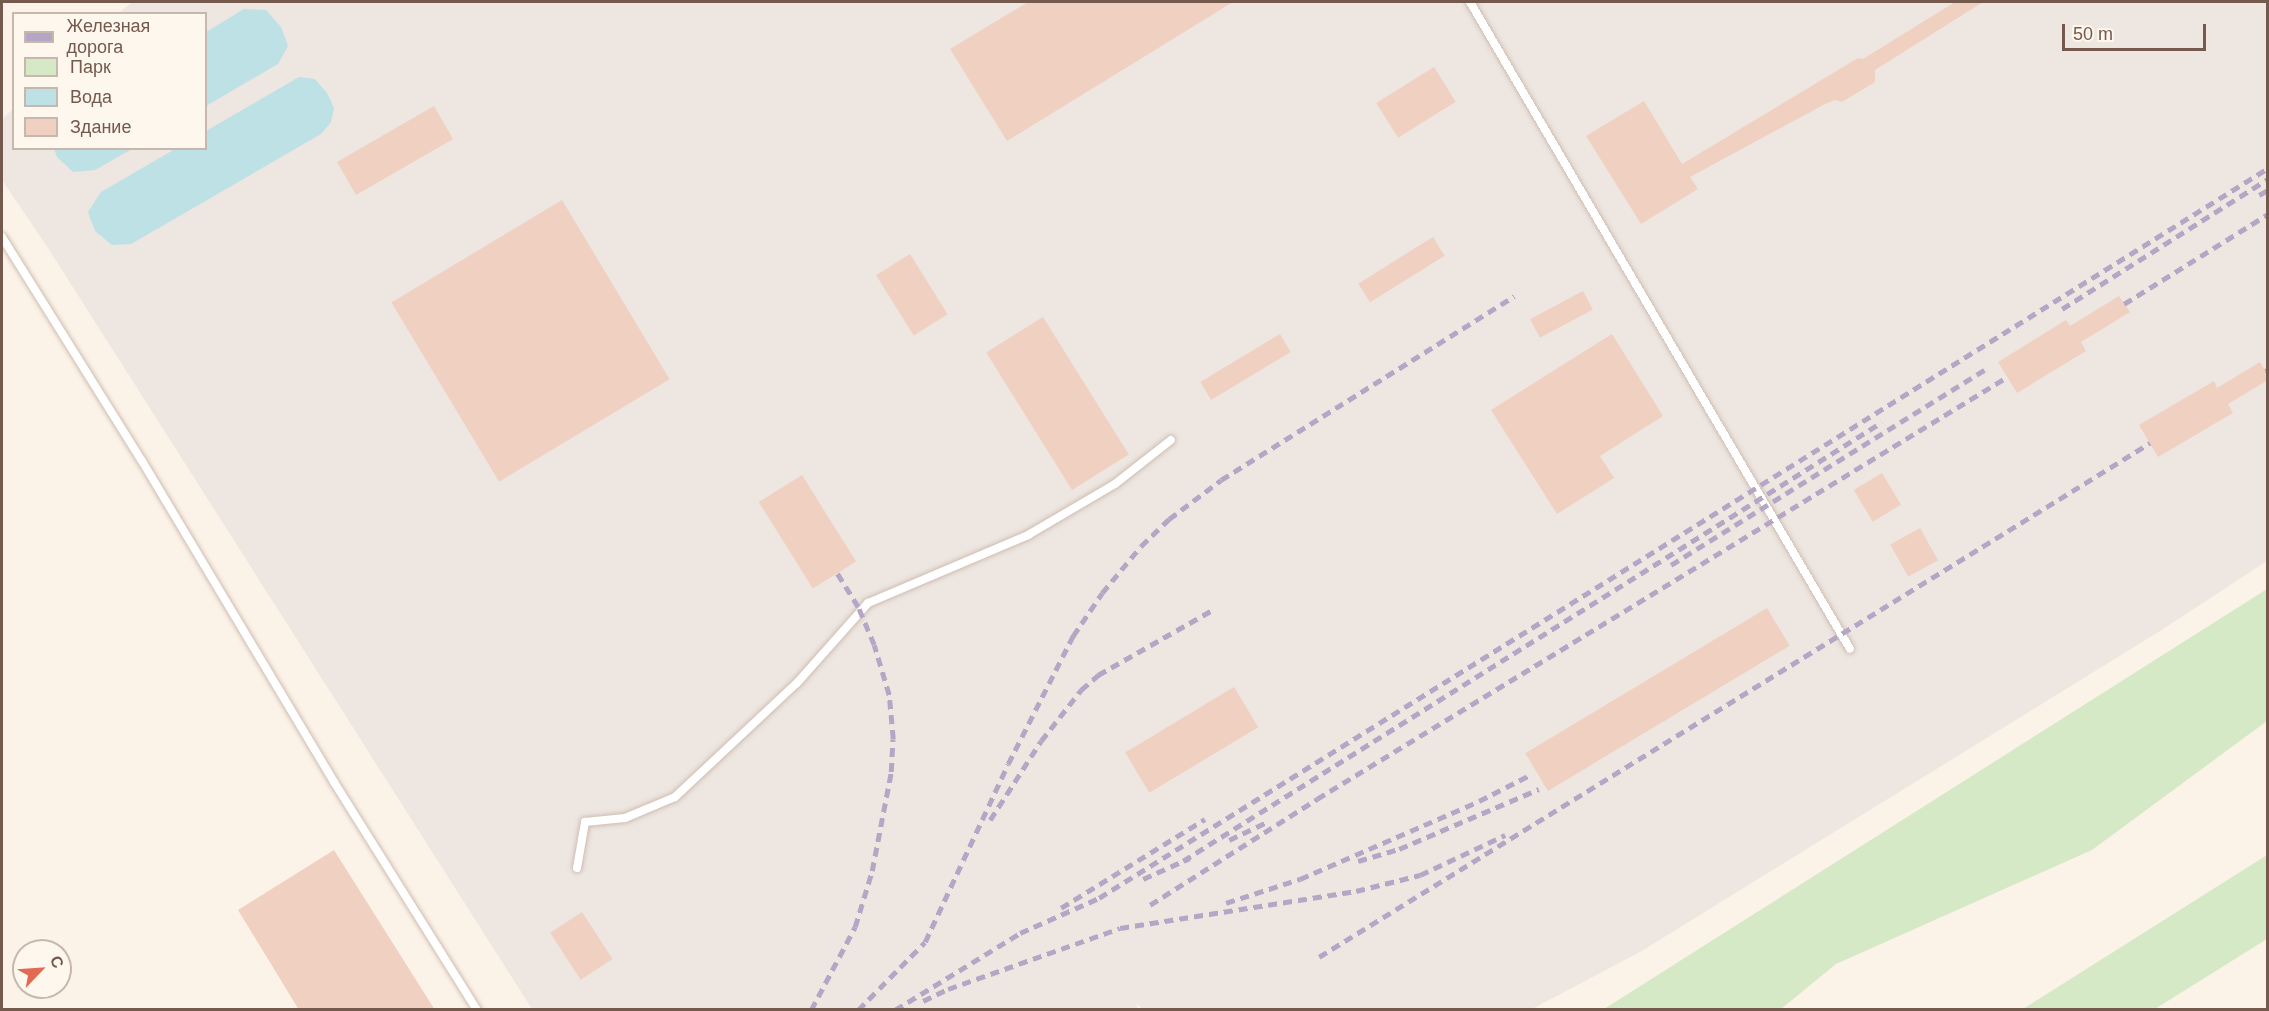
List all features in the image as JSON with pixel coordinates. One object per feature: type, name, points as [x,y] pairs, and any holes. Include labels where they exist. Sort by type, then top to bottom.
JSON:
[{"type":"lane","points":[[1470,2],[1850,649]]},
{"type":"lane","points":[[2,237],[142,461],[334,782],[477,1010]]},
{"type":"lane","points":[[578,868],[585,822],[625,818],[675,797],[796,683],[868,603],[1029,535],[1115,484],[1171,440]]},
{"type":"shaded area","points":[[132,2],[2267,2],[2267,561],[2160,631],[1640,952],[1532,1009],[1145,1010],[1136,1004],[1138,1009],[532,1009],[48,248],[2,180],[2,119],[12,110],[12,150],[207,150],[207,12],[120,12]]},
{"type":"green space","points":[[2267,589],[2267,721],[2092,850],[1836,964],[1781,1009],[1604,1009]]},
{"type":"green space","points":[[2267,855],[2267,939],[2155,1009],[2023,1009]]},
{"type":"water","points":[[244,9],[266,10],[281,27],[288,46],[278,64],[207,105],[207,31]]},
{"type":"water","points":[[299,77],[315,79],[327,93],[334,108],[331,122],[321,134],[131,244],[112,245],[95,231],[88,212],[101,192],[173,150],[207,150],[207,130]]},
{"type":"water","points":[[55,150],[130,150],[95,170],[73,172],[57,157]]},
{"type":"building","points":[[1028,2],[1233,2],[1007,141],[950,49]]},
{"type":"building","points":[[1955,2],[1983,2],[1875,70],[1875,82],[1842,102],[1835,100],[1825,104],[1690,177],[1698,189],[1641,224],[1586,136],[1644,101],[1682,164],[1858,58],[1863,59]]},
{"type":"building","points":[[1434,67],[1456,102],[1398,138],[1376,103]]},
{"type":"building","points":[[434,106],[453,139],[356,195],[337,162]]},
{"type":"building","points":[[562,200],[670,379],[499,482],[391,302]]},
{"type":"building","points":[[1433,237],[1445,256],[1370,302],[1358,284]]},
{"type":"building","points":[[910,254],[948,314],[914,335],[876,275]]},
{"type":"building","points":[[1583,291],[1593,310],[1540,338],[1530,319]]},
{"type":"building","points":[[2119,296],[2130,312],[2081,342],[2086,351],[2017,393],[1998,362],[2066,320],[2070,326]]},
{"type":"building","points":[[1043,317],[1129,454],[1072,490],[986,353]]},
{"type":"building","points":[[1280,334],[1291,352],[1211,400],[1200,382]]},
{"type":"building","points":[[1612,334],[1663,416],[1600,456],[1614,478],[1557,514],[1491,410]]},
{"type":"building","points":[[2260,362],[2268,375],[2268,380],[2228,404],[2233,413],[2158,457],[2139,425],[2214,381],[2217,388]]},
{"type":"building","points":[[1882,473],[1901,505],[1873,522],[1854,490]]},
{"type":"building","points":[[802,475],[856,562],[813,589],[759,502]]},
{"type":"building","points":[[1920,528],[1938,560],[1908,577],[1890,544]]},
{"type":"building","points":[[1767,608],[1790,646],[1548,791],[1525,753]]},
{"type":"building","points":[[1234,687],[1258,727],[1149,793],[1125,752]]},
{"type":"building","points":[[334,850],[435,1010],[299,1010],[238,910]]},
{"type":"building","points":[[582,912],[612,959],[581,980],[550,933]]},
{"type":"railway","points":[[895,1010],[1020,933],[1099,898],[2268,168]]},
{"type":"railway","points":[[2062,309],[2268,179]]},
{"type":"railway","points":[[2259,195],[2268,190]]},
{"type":"railway","points":[[2124,304],[2268,214]]},
{"type":"railway","points":[[858,1010],[925,942],[1008,764],[1073,636],[1102,593],[1141,546],[1169,519],[1221,480],[1514,296]]},
{"type":"railway","points":[[1671,565],[1984,370]]},
{"type":"railway","points":[[1150,905],[1317,799],[2007,377]]},
{"type":"railway","points":[[1183,861],[1882,422]]},
{"type":"railway","points":[[1319,957],[2150,443]]},
{"type":"railway","points":[[811,1010],[855,927],[872,871],[891,772],[893,739],[889,695],[874,645],[858,607],[837,573]]},
{"type":"railway","points":[[990,820],[1041,741],[1081,690],[1098,675],[1214,609]]},
{"type":"railway","points":[[1226,903],[1300,879],[1479,801],[1530,775]]},
{"type":"railway","points":[[1358,861],[1399,849],[1539,789]]},
{"type":"railway","points":[[1061,908],[1205,819]]},
{"type":"railway","points":[[1229,840],[1267,822]]},
{"type":"railway","points":[[923,1001],[948,989],[1120,928],[1356,891],[1420,875],[1505,835]]},
{"type":"railway","points":[[1143,879],[1190,858]]}]
